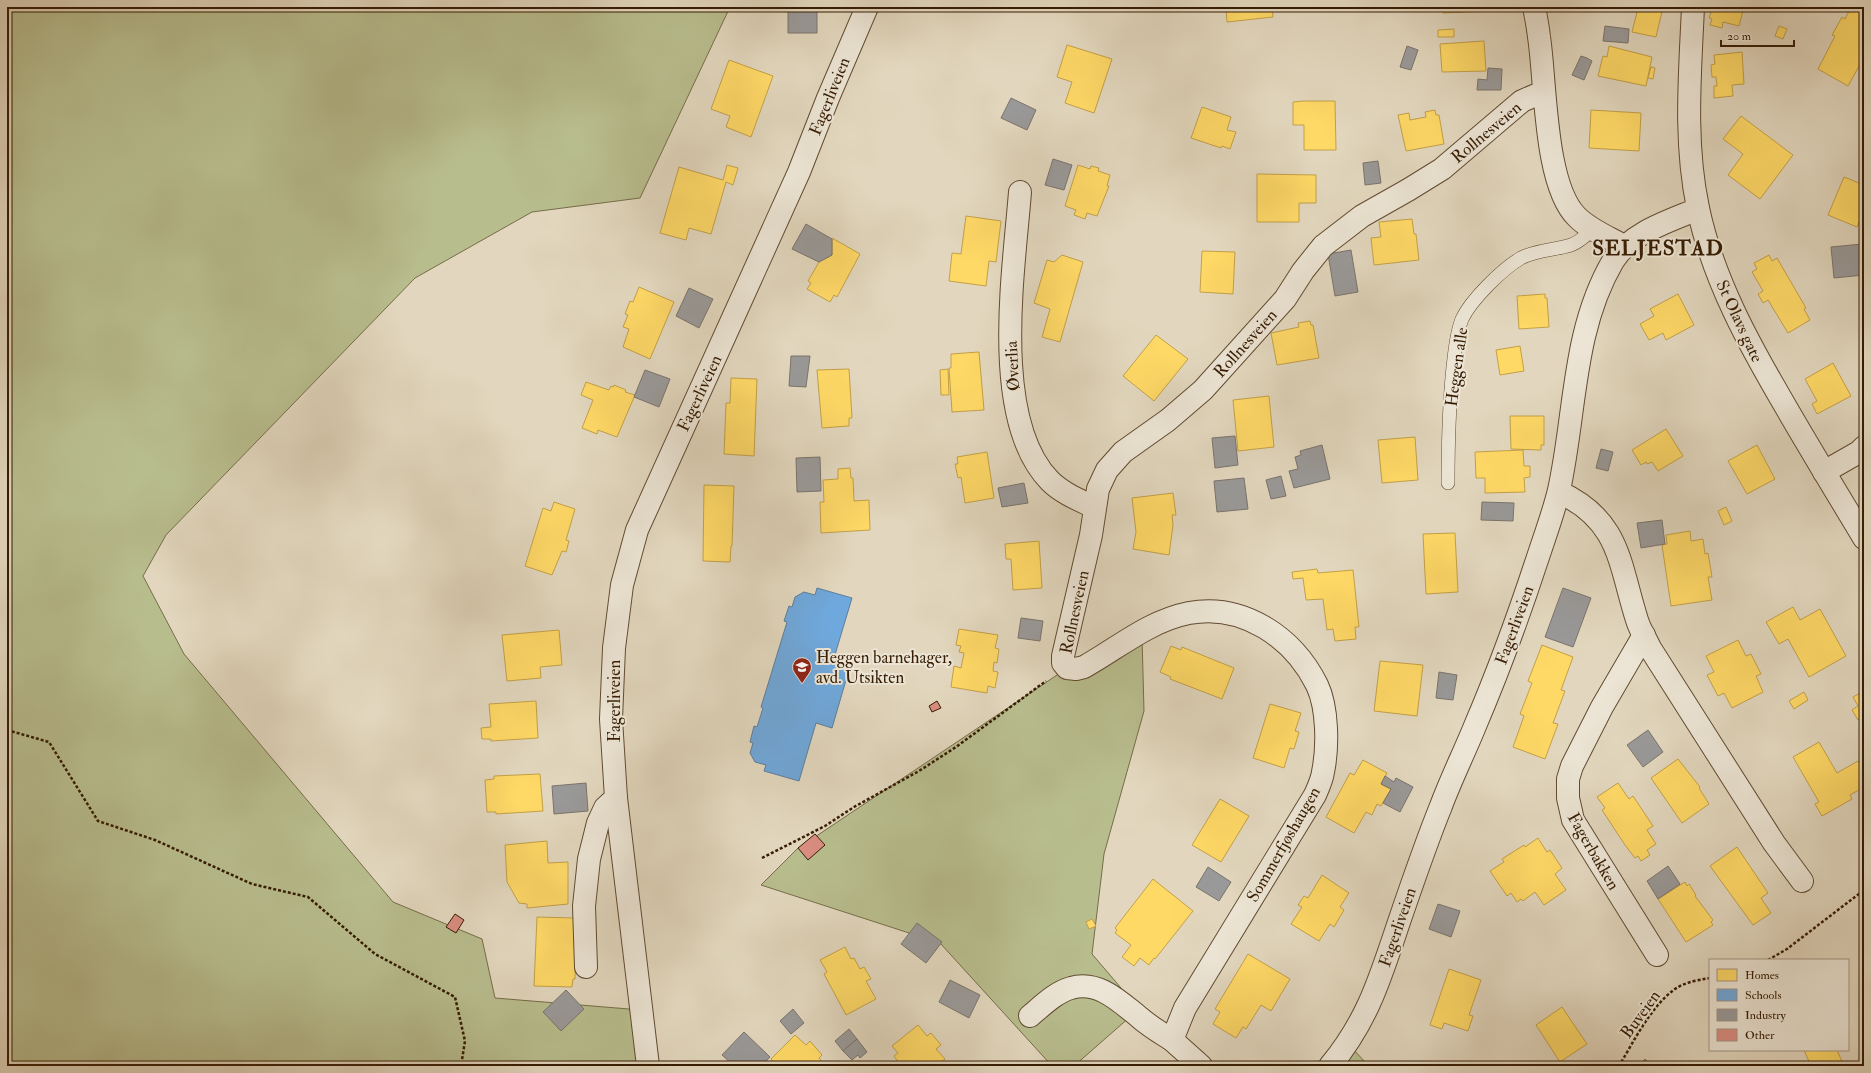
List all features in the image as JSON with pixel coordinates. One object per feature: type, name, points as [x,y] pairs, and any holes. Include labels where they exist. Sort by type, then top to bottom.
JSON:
[{"type":"street","name":"Fagerliveien","points":[[648,1066],[616,798],[611,719],[614,648],[622,585],[637,530],[799,172],[828,98],[867,7]]},
{"type":"street","points":[[1534,7],[1540,38],[1543,92],[1554,164],[1565,198],[1576,216],[1593,229],[1624,246]]},
{"type":"street","name":"St Olavs gate","points":[[1694,7],[1688,121],[1698,209],[1708,247],[1722,284],[1756,356],[1864,538]]},
{"type":"street","name":"Rollnesveien","points":[[1067,668],[1063,662],[1063,656],[1091,535],[1094,507],[1098,489],[1107,470],[1123,452],[1168,420],[1203,390],[1285,299],[1303,271],[1323,246],[1362,216],[1442,169],[1522,102],[1543,92]]},
{"type":"street","name":"Øverlia","points":[[1020,192],[1011,314],[1010,364],[1014,399],[1021,429],[1031,454],[1050,481],[1070,496],[1094,507]]},
{"type":"street","name":"Fagerliveien","points":[[1330,1066],[1347,1045],[1366,1012],[1372,998],[1441,805],[1476,725],[1524,602],[1559,492],[1572,403],[1587,321],[1613,262],[1624,246],[1660,225],[1698,209]]},
{"type":"street","points":[[1824,472],[1864,448]]},
{"type":"street","points":[[1559,492],[1574,499],[1587,508],[1608,532],[1622,563],[1638,622],[1650,648],[1679,696],[1774,843],[1802,881]]},
{"type":"street","name":"Sommerfjøshaugen","points":[[1067,668],[1076,669],[1084,667],[1139,632],[1168,618],[1190,613],[1216,612],[1242,616],[1264,626],[1286,642],[1303,664],[1317,686],[1324,710],[1326,746],[1323,773],[1315,795],[1185,1008],[1172,1040]]},
{"type":"street","name":"Fagerbakken","points":[[1644,635],[1628,659],[1580,747],[1568,779],[1568,798],[1573,820],[1657,955]]},
{"type":"street","points":[[586,967],[584,906],[589,859],[598,823],[605,808],[616,798]]},
{"type":"street","points":[[1030,1016],[1050,1000],[1070,988],[1085,986],[1099,989],[1117,998],[1139,1017],[1172,1040],[1201,1066]]},
{"type":"lane","name":"Heggen alle","points":[[1448,483],[1447,441],[1450,398],[1456,341],[1463,318],[1493,281],[1513,264],[1534,253],[1572,245],[1593,229]]},
{"type":"path","points":[[762,858],[825,826],[854,807],[956,747],[1040,684],[1067,668]]},
{"type":"path","points":[[7,730],[49,742],[98,822],[155,840],[252,884],[308,897],[375,954],[455,997],[465,1041],[461,1066]]},
{"type":"path","points":[[1770,959],[1787,949],[1864,890]]},
{"type":"path","name":"Buveien","points":[[1619,1066],[1660,1002],[1676,988],[1686,983],[1709,978]]},
{"type":"green space","points":[[7,7],[730,7],[640,198],[532,212],[415,278],[166,535],[143,576],[184,654],[393,902],[482,939],[495,998],[641,1010],[650,1066],[7,1066]]},
{"type":"green space","points":[[1142,637],[1144,711],[1104,854],[1092,954],[1139,1009],[1074,1066],[1052,1066],[940,943],[761,885],[797,849],[1066,669]]},
{"type":"green space","points":[[1349,1045],[1369,1066],[1326,1066]]},
{"type":"building: Homes","points":[[1226,7],[1272,7],[1273,17],[1227,22]]},
{"type":"building: Homes","points":[[1442,7],[1490,7],[1490,11],[1443,13]]},
{"type":"building: Homes","points":[[1626,7],[1663,7],[1656,37],[1632,32],[1637,12],[1625,9]]},
{"type":"building: Homes","points":[[1713,7],[1744,7],[1739,26],[1723,22],[1722,28],[1710,25],[1712,19],[1709,18]]},
{"type":"building: Homes","points":[[1851,7],[1864,7],[1864,57],[1848,86],[1818,69],[1835,36],[1832,35],[1842,17],[1845,19]]},
{"type":"building: Homes","points":[[1779,26],[1787,29],[1783,39],[1775,36]]},
{"type":"building: Homes","points":[[1454,29],[1454,37],[1438,37],[1438,30]]},
{"type":"building: Homes","points":[[1484,41],[1486,71],[1442,72],[1440,44]]},
{"type":"building: Homes","points":[[1067,45],[1112,59],[1094,113],[1065,103],[1072,82],[1057,77]]},
{"type":"building: Homes","points":[[1609,46],[1652,57],[1646,86],[1598,76],[1603,56],[1607,57]]},
{"type":"building: Homes","points":[[1742,52],[1744,84],[1732,85],[1733,96],[1714,98],[1714,86],[1717,86],[1716,77],[1712,77],[1711,65],[1715,64],[1714,55]]},
{"type":"building: Homes","points":[[729,60],[773,76],[751,137],[726,127],[730,116],[711,109]]},
{"type":"building: Homes","points":[[1651,67],[1655,68],[1653,79],[1648,78]]},
{"type":"building: Homes","points":[[1335,101],[1336,150],[1304,150],[1304,125],[1293,125],[1293,102]]},
{"type":"building: Homes","points":[[1202,107],[1231,117],[1227,130],[1236,132],[1230,149],[1222,146],[1221,148],[1191,138]]},
{"type":"building: Homes","points":[[1435,110],[1436,115],[1439,115],[1444,144],[1406,151],[1398,115],[1409,113],[1410,120],[1426,117],[1425,112]]},
{"type":"building: Homes","points":[[1591,110],[1641,113],[1639,151],[1589,148]]},
{"type":"building: Homes","points":[[1741,116],[1793,155],[1760,199],[1728,175],[1743,154],[1723,139]]},
{"type":"building: Homes","points":[[727,165],[738,168],[733,185],[726,182],[711,234],[689,228],[686,240],[660,233],[679,167],[723,180]]},
{"type":"building: Homes","points":[[1078,165],[1090,169],[1091,166],[1099,168],[1098,171],[1110,175],[1107,186],[1109,186],[1097,216],[1087,213],[1085,219],[1074,215],[1076,210],[1065,206]]},
{"type":"building: Homes","points":[[1257,174],[1316,175],[1316,203],[1299,203],[1299,222],[1257,222]]},
{"type":"building: Homes","points":[[1844,177],[1864,185],[1864,210],[1857,227],[1828,215]]},
{"type":"building: Homes","points":[[966,216],[1001,221],[996,262],[989,261],[986,286],[949,281],[952,253],[961,254]]},
{"type":"building: Homes","points":[[1412,219],[1414,234],[1416,234],[1419,260],[1374,265],[1371,238],[1381,237],[1379,222]]},
{"type":"building: Homes","points":[[832,238],[860,254],[837,297],[834,295],[830,302],[807,289],[811,283],[808,281],[819,262],[832,255]]},
{"type":"building: Homes","points":[[1202,251],[1235,252],[1233,294],[1200,292]]},
{"type":"building: Homes","points":[[1062,255],[1083,262],[1060,342],[1042,337],[1050,309],[1034,303],[1047,260],[1054,262]]},
{"type":"building: Homes","points":[[1769,255],[1772,261],[1777,258],[1806,308],[1804,309],[1810,320],[1788,333],[1768,300],[1763,303],[1758,294],[1763,291],[1752,272],[1757,269],[1754,263]]},
{"type":"building: Homes","points":[[639,287],[674,302],[650,359],[623,347],[629,329],[623,327],[628,315],[625,314],[630,301],[633,302]]},
{"type":"building: Homes","points":[[1545,294],[1545,298],[1547,298],[1549,327],[1519,329],[1517,296]]},
{"type":"building: Homes","points":[[1678,294],[1694,325],[1666,340],[1663,333],[1649,340],[1640,324],[1654,316],[1650,309]]},
{"type":"building: Homes","points":[[1310,321],[1311,325],[1313,325],[1319,358],[1277,365],[1271,333],[1299,327],[1298,323]]},
{"type":"building: Homes","points":[[1156,335],[1188,359],[1154,401],[1123,376]]},
{"type":"building: Homes","points":[[1520,346],[1524,371],[1500,375],[1496,350]]},
{"type":"building: Homes","points":[[979,352],[984,410],[952,412],[949,368],[951,368],[951,354]]},
{"type":"building: Homes","points":[[1833,363],[1851,396],[1817,414],[1812,404],[1817,401],[1805,379]]},
{"type":"building: Homes","points":[[849,369],[852,418],[849,418],[849,426],[822,428],[817,370]]},
{"type":"building: Homes","points":[[948,369],[949,395],[941,395],[940,370]]},
{"type":"building: Homes","points":[[731,378],[757,379],[754,456],[724,454],[726,403],[730,403]]},
{"type":"building: Homes","points":[[586,382],[609,390],[611,386],[613,387],[614,385],[626,390],[625,392],[635,395],[617,437],[598,430],[597,434],[582,428],[593,400],[581,395]]},
{"type":"building: Homes","points":[[1269,396],[1274,447],[1238,451],[1233,400]]},
{"type":"building: Homes","points":[[1510,416],[1544,416],[1544,445],[1541,445],[1541,450],[1511,449]]},
{"type":"building: Homes","points":[[1666,429],[1683,456],[1658,471],[1652,462],[1647,464],[1646,462],[1641,465],[1632,450]]},
{"type":"building: Homes","points":[[1415,437],[1418,480],[1382,483],[1378,440]]},
{"type":"building: Homes","points":[[1757,445],[1775,479],[1747,494],[1728,461]]},
{"type":"building: Homes","points":[[1523,450],[1524,466],[1530,466],[1530,477],[1524,478],[1525,492],[1485,493],[1485,478],[1476,478],[1475,452]]},
{"type":"building: Homes","points":[[987,452],[994,498],[965,503],[961,477],[958,478],[955,464],[958,464],[957,457]]},
{"type":"building: Homes","points":[[850,468],[851,478],[853,478],[854,501],[869,500],[870,530],[821,533],[820,502],[824,502],[823,480],[838,479],[838,469]]},
{"type":"building: Homes","points":[[704,485],[734,486],[730,562],[703,561]]},
{"type":"building: Homes","points":[[1173,493],[1176,515],[1172,515],[1173,525],[1169,555],[1133,549],[1136,532],[1132,498]]},
{"type":"building: Homes","points":[[554,502],[575,509],[566,540],[569,541],[566,552],[562,551],[552,575],[525,566],[543,508],[551,511]]},
{"type":"building: Homes","points":[[1726,507],[1732,521],[1724,525],[1718,511]]},
{"type":"building: Homes","points":[[1690,531],[1691,541],[1703,539],[1705,554],[1708,553],[1712,577],[1708,577],[1712,600],[1671,606],[1662,545],[1667,544],[1666,535]]},
{"type":"building: Homes","points":[[1455,533],[1458,592],[1426,594],[1423,534]]},
{"type":"building: Homes","points":[[1039,541],[1042,588],[1013,590],[1011,559],[1006,559],[1005,544]]},
{"type":"building: Homes","points":[[1317,569],[1318,573],[1353,570],[1359,627],[1355,627],[1356,639],[1335,641],[1333,629],[1327,630],[1323,599],[1306,600],[1303,578],[1293,579],[1292,572]]},
{"type":"building: Homes","points":[[1793,607],[1800,620],[1820,609],[1846,656],[1809,677],[1788,639],[1779,644],[1766,622]]},
{"type":"building: Homes","points":[[959,629],[998,635],[995,648],[999,649],[997,663],[994,662],[993,671],[998,672],[995,688],[988,686],[987,693],[951,687],[954,666],[961,668],[964,653],[959,652],[961,646],[956,645]]},
{"type":"building: Homes","points":[[559,630],[562,665],[540,667],[541,678],[507,681],[502,635]]},
{"type":"building: Homes","points":[[1738,640],[1746,656],[1751,654],[1761,674],[1756,676],[1763,692],[1732,708],[1724,693],[1718,696],[1707,675],[1714,672],[1706,656]]},
{"type":"building: Homes","points":[[1542,645],[1573,657],[1561,690],[1565,691],[1553,723],[1558,724],[1545,759],[1513,747],[1524,716],[1520,714],[1532,683],[1528,681]]},
{"type":"building: Homes","points":[[1171,646],[1181,650],[1182,647],[1234,668],[1222,699],[1170,679],[1171,677],[1160,672]]},
{"type":"building: Homes","points":[[1380,661],[1423,665],[1417,716],[1374,711]]},
{"type":"building: Homes","points":[[1864,691],[1864,716],[1858,720],[1852,710],[1858,706],[1853,697]]},
{"type":"building: Homes","points":[[1804,692],[1808,700],[1794,709],[1789,701]]},
{"type":"building: Homes","points":[[536,701],[538,738],[491,741],[491,739],[482,739],[481,728],[491,727],[489,704]]},
{"type":"building: Homes","points":[[1270,704],[1301,713],[1295,731],[1299,732],[1294,749],[1290,748],[1284,768],[1253,758]]},
{"type":"building: Homes","points":[[1819,742],[1837,773],[1858,761],[1864,771],[1864,787],[1850,795],[1852,799],[1822,816],[1815,804],[1819,802],[1793,757]]},
{"type":"building: Homes","points":[[1678,759],[1700,787],[1699,788],[1709,804],[1682,823],[1651,778]]},
{"type":"building: Homes","points":[[1363,760],[1387,773],[1381,784],[1391,789],[1381,806],[1377,804],[1372,815],[1366,812],[1354,833],[1326,817],[1350,773],[1354,775]]},
{"type":"building: Homes","points":[[540,774],[543,811],[496,814],[496,812],[487,812],[485,780],[494,779],[494,776]]},
{"type":"building: Homes","points":[[1618,783],[1629,799],[1633,796],[1653,826],[1647,830],[1656,844],[1647,850],[1650,855],[1641,861],[1638,856],[1635,858],[1625,845],[1602,810],[1605,808],[1597,797]]},
{"type":"building: Homes","points":[[1220,799],[1249,816],[1221,862],[1192,845]]},
{"type":"building: Homes","points":[[1538,838],[1547,852],[1550,850],[1562,868],[1555,874],[1566,890],[1544,905],[1535,892],[1523,901],[1521,899],[1517,902],[1511,893],[1507,896],[1490,871],[1504,862],[1502,859],[1524,845],[1525,847]]},
{"type":"building: Homes","points":[[547,841],[548,863],[568,862],[568,904],[527,908],[527,904],[519,903],[507,882],[505,845]]},
{"type":"building: Homes","points":[[1737,847],[1768,893],[1761,898],[1771,913],[1753,925],[1710,866]]},
{"type":"building: Homes","points":[[1322,875],[1349,893],[1340,907],[1344,910],[1334,927],[1330,924],[1319,941],[1291,924],[1302,907],[1298,905],[1304,896],[1308,898]]},
{"type":"building: Homes","points":[[1153,879],[1193,911],[1149,965],[1140,958],[1134,966],[1122,957],[1131,945],[1115,933],[1117,930],[1115,928]]},
{"type":"building: Homes","points":[[1685,882],[1687,886],[1689,884],[1696,895],[1695,896],[1713,920],[1711,922],[1713,925],[1686,942],[1658,899]]},
{"type":"building: Homes","points":[[537,917],[575,918],[575,979],[573,979],[572,987],[534,986]]},
{"type":"building: Homes","points":[[1092,919],[1096,926],[1089,929],[1086,922]]},
{"type":"building: Homes","points":[[845,947],[851,959],[854,958],[860,969],[864,967],[871,979],[866,981],[876,999],[846,1015],[824,974],[827,972],[820,960]]},
{"type":"building: Homes","points":[[1248,954],[1290,979],[1271,1011],[1261,1005],[1246,1029],[1243,1027],[1236,1038],[1213,1024],[1220,1012],[1215,1009]]},
{"type":"building: Homes","points":[[1449,969],[1481,980],[1469,1015],[1473,1016],[1468,1031],[1444,1023],[1442,1029],[1430,1025]]},
{"type":"building: Homes","points":[[1562,1007],[1587,1044],[1560,1062],[1536,1025]]},
{"type":"building: Homes","points":[[918,1025],[927,1036],[931,1033],[941,1045],[936,1049],[945,1059],[936,1066],[901,1066],[894,1056],[898,1053],[892,1046]]},
{"type":"building: Homes","points":[[795,1035],[806,1045],[810,1041],[822,1055],[819,1058],[826,1066],[778,1066],[771,1059]]},
{"type":"building: Homes","points":[[1804,1051],[1837,1051],[1844,1066],[1811,1066]]},
{"type":"building: Schools","points":[[817,588],[852,598],[834,658],[851,663],[832,728],[816,723],[799,781],[764,771],[766,765],[755,762],[750,753],[753,743],[750,742],[754,726],[757,727],[763,708],[761,707],[787,622],[784,621],[789,606],[792,607],[795,597],[804,592],[815,595]]},
{"type":"building: Industry","points":[[817,7],[817,33],[788,33],[788,8]]},
{"type":"building: Industry","points":[[1605,26],[1629,29],[1628,43],[1603,41]]},
{"type":"building: Industry","points":[[1407,46],[1418,50],[1411,70],[1400,67]]},
{"type":"building: Industry","points":[[1581,56],[1592,61],[1584,80],[1572,75]]},
{"type":"building: Industry","points":[[1488,68],[1502,69],[1501,90],[1477,90],[1478,79],[1487,80]]},
{"type":"building: Industry","points":[[1011,98],[1036,110],[1027,130],[1001,118]]},
{"type":"building: Industry","points":[[1053,159],[1072,165],[1064,190],[1045,185]]},
{"type":"building: Industry","points":[[1378,161],[1381,183],[1365,185],[1363,163]]},
{"type":"building: Industry","points":[[806,224],[832,239],[832,255],[819,262],[792,249]]},
{"type":"building: Industry","points":[[1862,244],[1864,275],[1834,278],[1831,247]]},
{"type":"building: Industry","points":[[1351,250],[1358,292],[1335,296],[1328,254]]},
{"type":"building: Industry","points":[[689,288],[713,299],[699,328],[676,316]]},
{"type":"building: Industry","points":[[791,356],[810,356],[806,387],[789,386]]},
{"type":"building: Industry","points":[[645,370],[670,379],[659,407],[634,397]]},
{"type":"building: Industry","points":[[1235,436],[1238,465],[1215,468],[1212,438]]},
{"type":"building: Industry","points":[[1322,445],[1330,479],[1294,488],[1289,471],[1298,469],[1295,457],[1301,455],[1300,451]]},
{"type":"building: Industry","points":[[1601,449],[1613,452],[1608,471],[1596,468]]},
{"type":"building: Industry","points":[[820,457],[821,491],[797,492],[796,458]]},
{"type":"building: Industry","points":[[1281,476],[1286,496],[1271,499],[1266,480]]},
{"type":"building: Industry","points":[[1244,478],[1248,509],[1217,512],[1214,481]]},
{"type":"building: Industry","points":[[1024,483],[1028,503],[1002,507],[998,488]]},
{"type":"building: Industry","points":[[1482,502],[1514,503],[1513,521],[1481,520]]},
{"type":"building: Industry","points":[[1662,520],[1665,544],[1641,548],[1637,523]]},
{"type":"building: Industry","points":[[1563,588],[1591,598],[1573,647],[1545,637]]},
{"type":"building: Industry","points":[[1021,618],[1043,621],[1040,641],[1018,638]]},
{"type":"building: Industry","points":[[1439,672],[1457,675],[1453,700],[1436,698]]},
{"type":"building: Industry","points":[[1648,730],[1663,752],[1643,767],[1627,745]]},
{"type":"building: Industry","points":[[1385,776],[1394,782],[1396,778],[1413,787],[1400,812],[1383,803],[1391,789],[1381,784]]},
{"type":"building: Industry","points":[[586,783],[588,811],[554,814],[552,786]]},
{"type":"building: Industry","points":[[1668,866],[1680,884],[1658,899],[1647,881]]},
{"type":"building: Industry","points":[[1208,867],[1231,882],[1219,901],[1196,887]]},
{"type":"building: Industry","points":[[1438,904],[1460,911],[1451,937],[1429,929]]},
{"type":"building: Industry","points":[[917,923],[942,942],[926,963],[901,944]]},
{"type":"building: Industry","points":[[950,980],[980,995],[969,1018],[939,1002]]},
{"type":"building: Industry","points":[[566,990],[584,1009],[561,1031],[543,1012]]},
{"type":"building: Industry","points":[[793,1009],[804,1023],[791,1034],[780,1021]]},
{"type":"building: Industry","points":[[849,1029],[857,1039],[843,1051],[835,1041]]},
{"type":"building: Industry","points":[[744,1032],[770,1057],[761,1066],[734,1066],[722,1055]]},
{"type":"building: Industry","points":[[857,1039],[867,1052],[860,1058],[858,1055],[852,1060],[843,1051]]},
{"type":"building: Industry","points":[[1645,1059],[1652,1066],[1639,1066]]},
{"type":"building: Other","points":[[937,701],[941,708],[932,712],[929,706]]},
{"type":"building: Other","points":[[815,834],[825,845],[808,860],[798,848]]},
{"type":"building: Other","points":[[455,914],[464,920],[456,933],[446,927]]},
{"type":"place","name":"Heggen barnehager, avd. Utsikten","points":[[802,684]]},
{"type":"district","name":"SELJESTAD","points":[[1658,248]]}]
